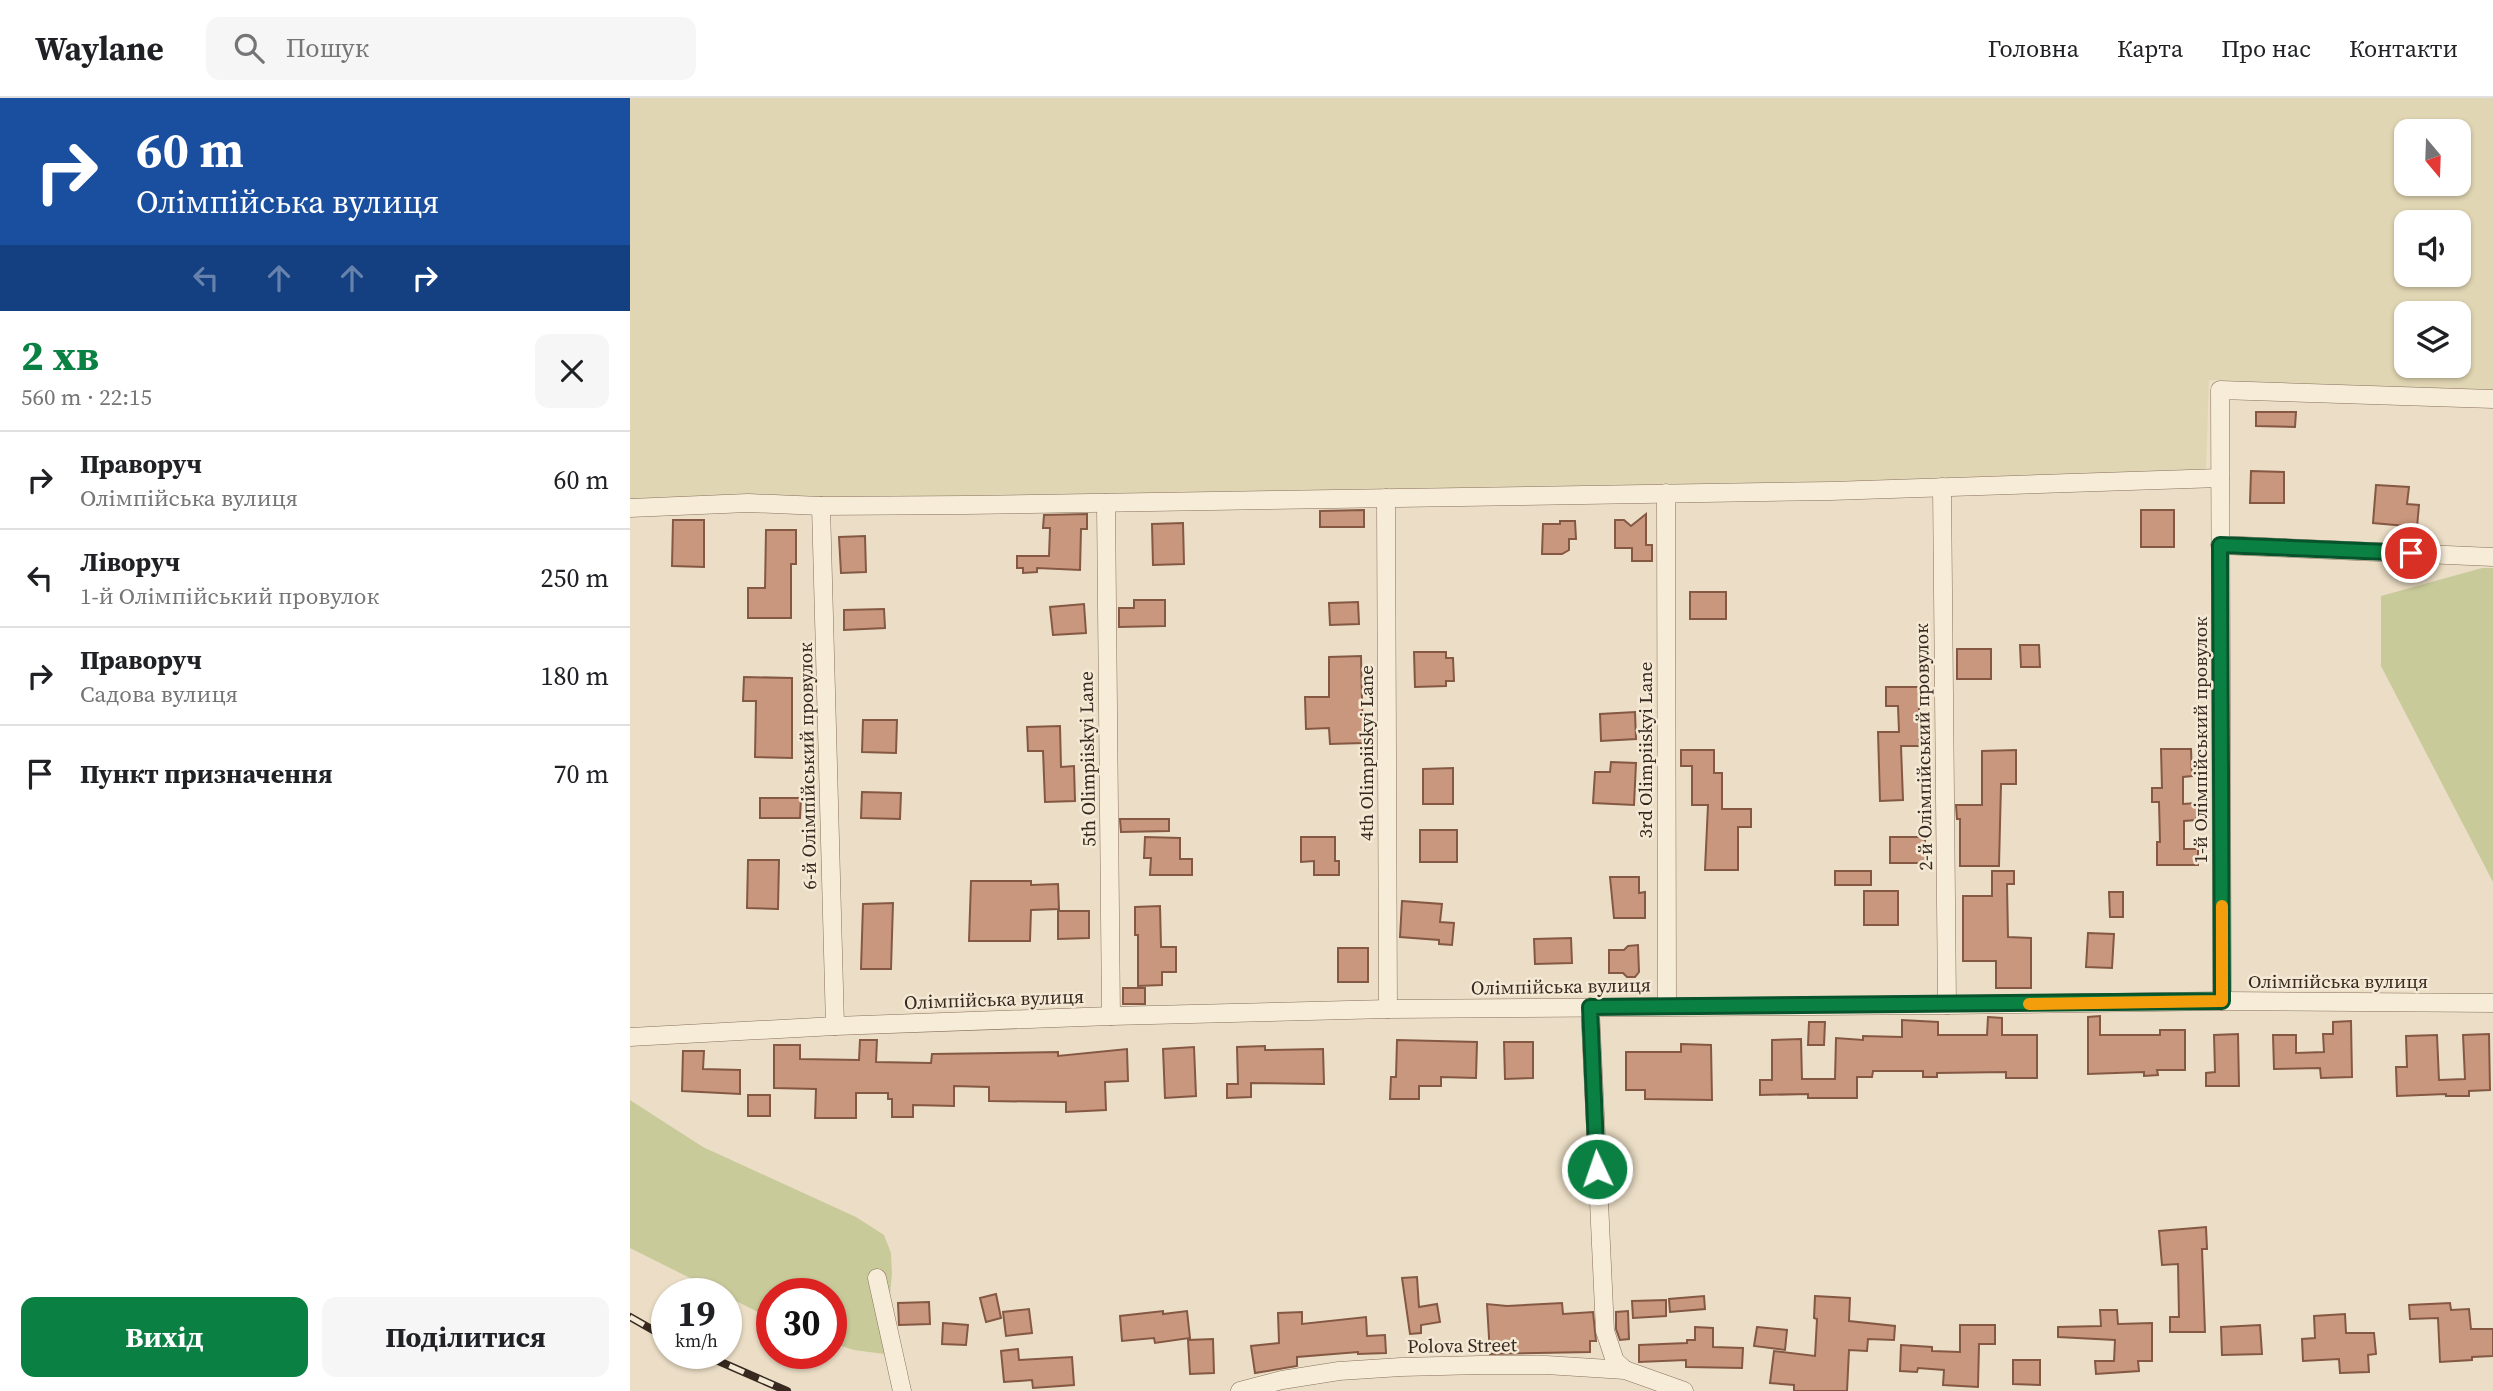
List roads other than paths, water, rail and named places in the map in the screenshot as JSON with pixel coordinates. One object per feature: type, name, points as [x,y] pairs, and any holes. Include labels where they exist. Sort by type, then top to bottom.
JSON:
[{"type":"street","name":"1-й Олімпійський провулок","points":[[2222,1001],[2220,390],[2493,399]]},
{"type":"street","points":[[630,508],[748,503],[821,506],[1106,503],[1666,493],[2220,478]]},
{"type":"street","name":"2-й Олімпійський провулок","points":[[1942,487],[1947,1006]]},
{"type":"street","name":"3rd Olimpiiskyi Lane","points":[[1666,493],[1667,1006]]},
{"type":"street","name":"4th Olimpiiskyi Lane","points":[[1386,498],[1388,1009]]},
{"type":"street","name":"5th Olimpiiskyi Lane","points":[[1106,503],[1111,1016]]},
{"type":"street","name":"6-й Олімпійський провулок","points":[[821,506],[835,1026]]},
{"type":"street","points":[[2220,545],[2493,557]]},
{"type":"street","name":"Олімпійська вулиця","points":[[630,1037],[835,1026],[1388,1009],[1947,1006],[2222,1001],[2493,1003]]},
{"type":"street","points":[[1590,1007],[1605,1331],[1615,1361],[1625,1370]]},
{"type":"street","points":[[877,1278],[902,1391]]},
{"type":"street","name":"Polova Street","points":[[1240,1391],[1310,1375],[1371,1368],[1546,1365],[1625,1370],[1684,1391]]},
{"type":"railway","points":[[630,1317],[651,1329]]},
{"type":"railway","points":[[737,1369],[787,1391]]}]
